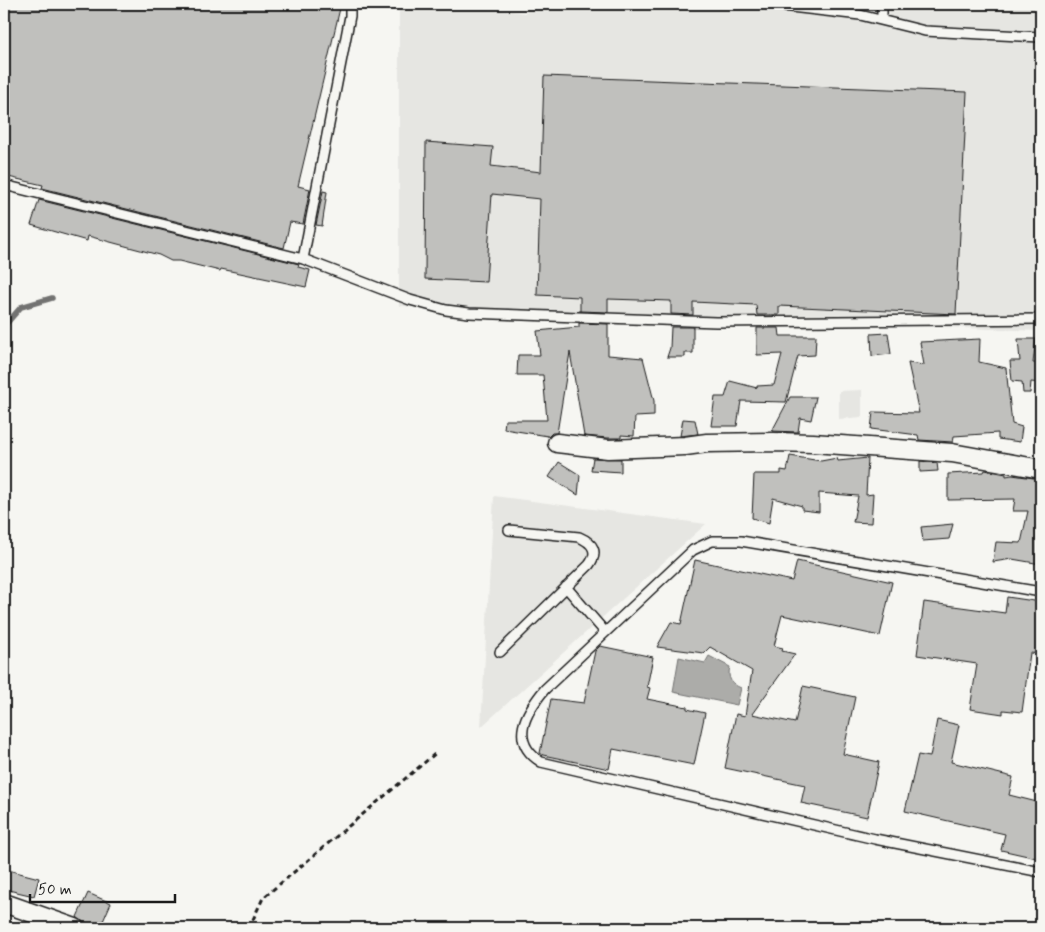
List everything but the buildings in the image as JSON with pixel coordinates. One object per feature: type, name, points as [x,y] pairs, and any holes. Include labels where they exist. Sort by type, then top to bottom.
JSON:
[{"type":"street","points":[[556,443],[608,449],[686,446],[706,443],[812,443],[952,453],[1041,469]]},
{"type":"street","points":[[4,903],[74,928]]},
{"type":"lane","points":[[303,259],[350,16],[350,4]]},
{"type":"lane","points":[[765,4],[860,15],[924,31],[1041,37]]},
{"type":"lane","points":[[882,4],[882,20]]},
{"type":"lane","points":[[4,185],[303,259],[410,300],[446,310],[469,313],[716,322],[1041,320]]},
{"type":"lane","points":[[500,652],[593,560],[594,553],[588,541],[579,537],[509,530]]},
{"type":"lane","points":[[1041,592],[741,541],[712,541],[693,550],[545,689],[533,704],[525,719],[522,733],[524,745],[531,756],[540,762],[875,840],[1041,872]]},
{"type":"lane","points":[[566,587],[605,632]]},
{"type":"path","points":[[250,928],[263,898],[437,752]]},
{"type":"shaded area","points":[[399,4],[457,4],[526,13],[526,4],[1041,4],[1041,331],[399,306]]},
{"type":"shaded area","points":[[862,390],[862,417],[839,419],[839,391]]},
{"type":"shaded area","points":[[494,496],[706,524],[481,727]]},
{"type":"shaded area","points":[[709,656],[730,667],[729,674],[731,680],[741,688],[737,705],[673,692],[679,657],[705,663]]},
{"type":"waterway","points":[[4,330],[7,323],[21,307],[52,298]]}]
